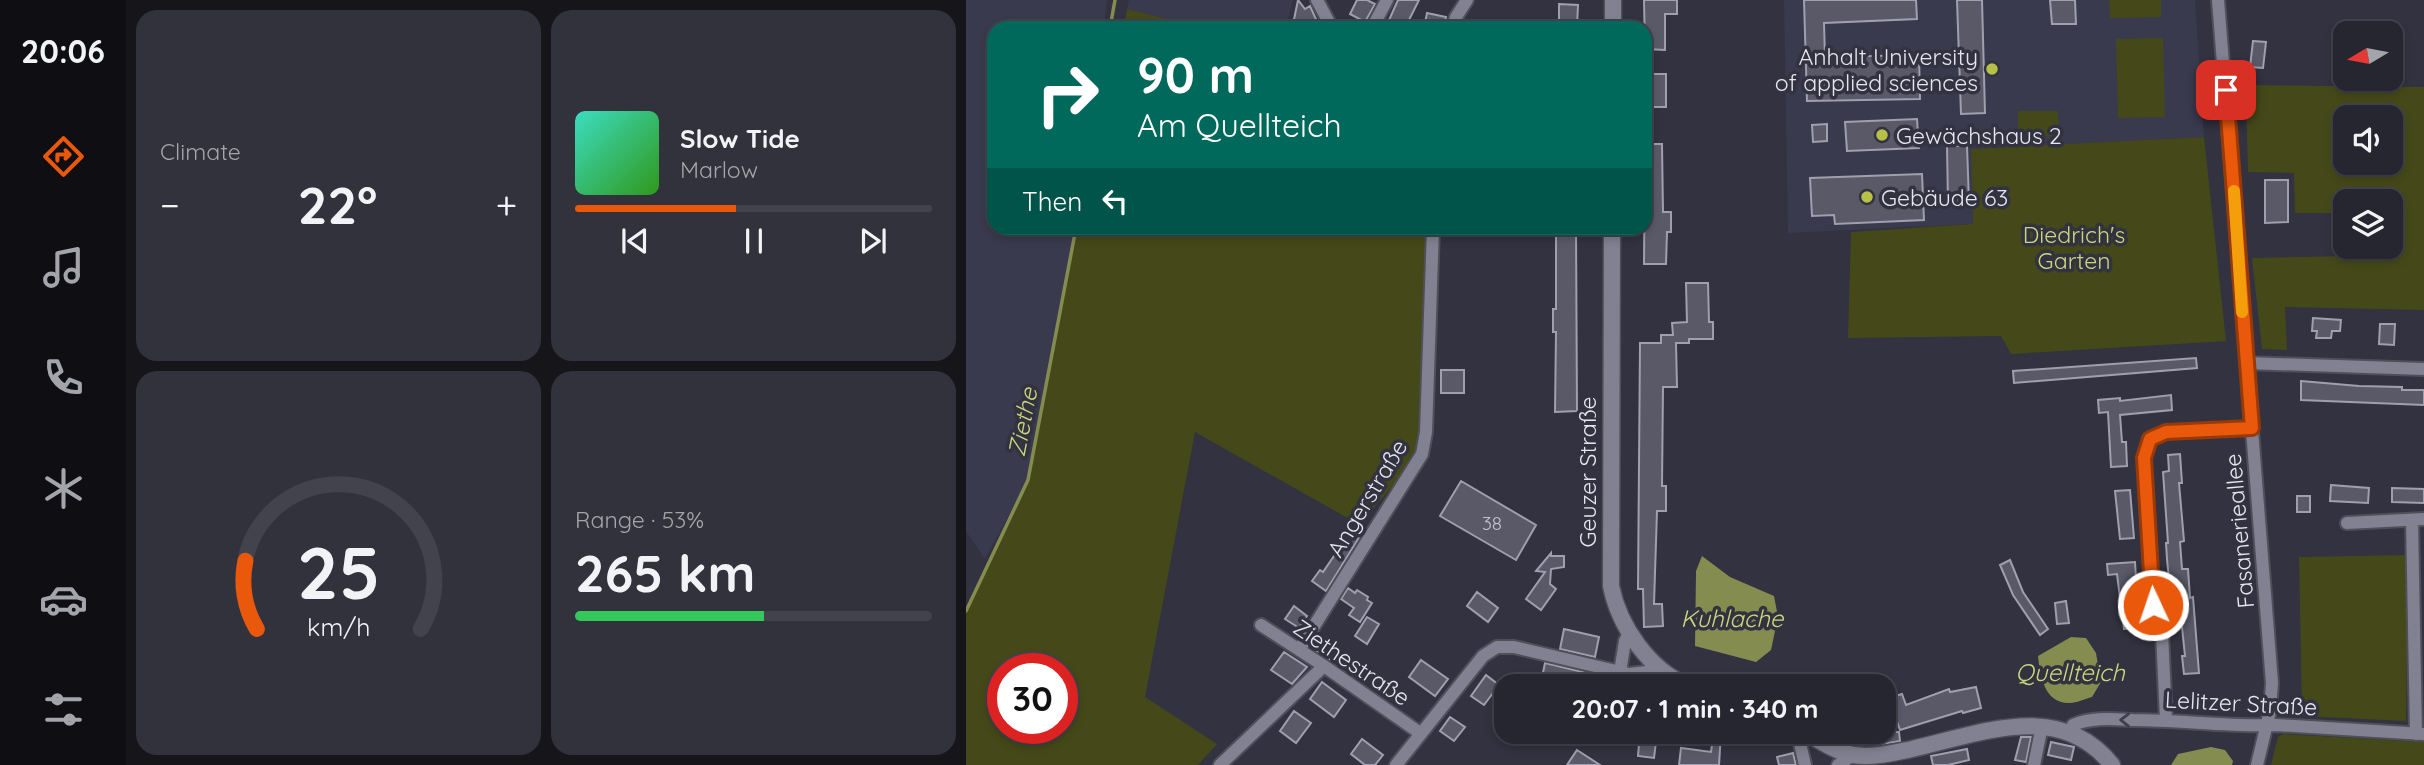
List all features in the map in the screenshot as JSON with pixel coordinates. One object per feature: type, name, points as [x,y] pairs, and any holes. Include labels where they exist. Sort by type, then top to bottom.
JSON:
[{"type":"main road","points":[[1613,0],[1613,21]]},
{"type":"main road","name":"Geuzer Straße","points":[[1612,235],[1610,575],[1616,604],[1630,632],[1655,665],[1666,674]]},
{"type":"main road","points":[[1826,744],[1853,755],[1890,754],[2007,728],[2042,726],[2070,732],[2085,740],[2112,765]]},
{"type":"street","points":[[1317,0],[1328,21]]},
{"type":"street","points":[[1376,21],[1387,0]]},
{"type":"street","points":[[1455,21],[1467,0]]},
{"type":"street","name":"Fasanerieallee","points":[[2218,0],[2272,683],[2267,725],[2257,765]]},
{"type":"street","name":"Angerstraße","points":[[1299,650],[1422,454],[1426,432],[1433,235]]},
{"type":"street","points":[[2247,363],[2424,369]]},
{"type":"street","points":[[2166,720],[2162,632],[2153,605],[2144,458],[2150,439],[2166,432],[2252,428]]},
{"type":"street","name":"Lelitzer Straße","points":[[2070,732],[2073,725],[2091,719],[2166,720],[2420,734],[2418,519],[2347,523]]},
{"type":"street","name":"Ziethestraße","points":[[1261,625],[1419,733]]},
{"type":"street","points":[[1620,672],[1625,641],[1630,632]]},
{"type":"street","points":[[1396,765],[1483,656],[1497,647],[1514,647],[1620,672],[1638,674],[1647,672],[1655,665]]},
{"type":"street","points":[[1220,765],[1324,666]]},
{"type":"street","points":[[2034,765],[2042,726]]},
{"type":"street","points":[[1800,744],[1805,765]]},
{"type":"street","points":[[1839,765],[1853,755]]},
{"type":"shaded area","points":[[966,0],[1107,0],[1105,21],[987,21],[987,235],[1074,235],[1028,480],[985,559],[966,531]]},
{"type":"shaded area","points":[[1129,0],[1293,0],[1288,21],[1176,21],[1127,9]]},
{"type":"shaded area","name":"Anhalt University of applied sciences","points":[[1784,0],[2195,0],[2204,137],[1972,149],[1973,224],[1788,233]]},
{"type":"green space","points":[[2109,0],[2161,0],[2161,17],[2110,18]]},
{"type":"green space","points":[[1127,9],[1176,21],[1125,21]]},
{"type":"green space","points":[[2163,38],[2165,117],[2118,118],[2116,39]]},
{"type":"green space","points":[[2251,85],[2333,86],[2333,91],[2403,91],[2403,87],[2424,87],[2424,310],[2285,307],[2287,350],[2262,349],[2252,258],[2333,256],[2333,259],[2403,259],[2403,189],[2333,189],[2333,213],[2295,213],[2294,173],[2248,172],[2246,93]]},
{"type":"green space","points":[[2018,111],[2058,111],[2059,136],[2018,137]]},
{"type":"green space","name":"Diedrich's Garten","points":[[2204,137],[2226,341],[2011,354],[2001,336],[1848,338],[1851,232],[1973,224],[1971,149]]},
{"type":"green space","points":[[1075,235],[1428,235],[1420,453],[1360,525],[1195,432],[1145,697],[1217,744],[1198,765],[966,765],[966,613],[1028,480]]},
{"type":"green space","points":[[2408,555],[2406,721],[2302,716],[2299,557]]},
{"type":"green space","points":[[2283,734],[2424,742],[2424,765],[2271,765],[2278,737]]},
{"type":"water","name":"Kuhlache","points":[[1702,556],[1730,577],[1774,596],[1778,617],[1771,650],[1756,662],[1695,646],[1696,571]]},
{"type":"water","name":"Quellteich","points":[[2071,637],[2086,638],[2096,653],[2101,682],[2092,697],[2070,703],[2054,699],[2049,694],[2042,679],[2038,656]]},
{"type":"water","points":[[2211,747],[2225,750],[2233,761],[2232,765],[2171,765],[2178,754]]},
{"type":"building","points":[[1298,0],[1305,9],[1310,6],[1317,21],[1294,21]]},
{"type":"building","points":[[1357,0],[1367,0],[1375,4],[1366,21],[1350,14]]},
{"type":"building","points":[[1398,0],[1419,0],[1408,21],[1389,20]]},
{"type":"building","points":[[1644,0],[1677,0],[1677,14],[1665,14],[1665,50],[1652,49],[1652,21],[1644,21]]},
{"type":"building","points":[[1804,0],[1916,0],[1917,19],[1824,23],[1825,57],[1919,55],[1920,99],[1807,101]]},
{"type":"building","points":[[1957,0],[1982,0],[1985,113],[1961,114]]},
{"type":"building","points":[[2050,0],[2075,0],[2076,24],[2052,24]]},
{"type":"building","points":[[1559,4],[1578,5],[1577,21],[1559,21]]},
{"type":"building","points":[[1427,13],[1446,17],[1445,21],[1425,21]]},
{"type":"building","points":[[2253,41],[2266,42],[2263,68],[2250,67]]},
{"type":"building","points":[[1652,74],[1666,74],[1666,107],[1652,107]]},
{"type":"building","name":"Gewächshaus 2","points":[[1917,119],[1919,148],[1847,151],[1845,122]]},
{"type":"building","points":[[1827,124],[1827,141],[1813,142],[1812,125]]},
{"type":"building","points":[[1652,144],[1662,144],[1663,212],[1671,212],[1671,232],[1667,232],[1666,264],[1644,264],[1644,235],[1652,235]]},
{"type":"building","points":[[1947,146],[1967,146],[1969,202],[1948,203]]},
{"type":"building","name":"Gebäude 63","points":[[1922,174],[1924,220],[1835,224],[1834,215],[1812,216],[1810,178]]},
{"type":"building","points":[[2265,180],[2288,180],[2288,222],[2265,223]]},
{"type":"building","points":[[1556,235],[1576,235],[1577,411],[1555,412],[1556,332],[1553,332],[1553,309],[1556,309]]},
{"type":"building","points":[[1686,283],[1708,283],[1709,322],[1713,322],[1713,339],[1689,339],[1689,343],[1676,343],[1677,387],[1663,387],[1662,486],[1666,486],[1666,511],[1657,511],[1654,604],[1662,604],[1663,626],[1644,627],[1643,589],[1638,589],[1640,343],[1661,343],[1661,335],[1673,335],[1672,323],[1687,322]]},
{"type":"building","points":[[2313,318],[2341,320],[2340,331],[2332,331],[2331,338],[2316,338],[2317,331],[2312,331]]},
{"type":"building","points":[[2380,324],[2395,324],[2394,345],[2379,344]]},
{"type":"building","points":[[2196,358],[2197,368],[2014,383],[2013,371]]},
{"type":"building","points":[[1441,370],[1464,370],[1464,393],[1441,393]]},
{"type":"building","points":[[2301,381],[2424,390],[2424,405],[2301,400]]},
{"type":"building","points":[[2171,395],[2172,410],[2120,415],[2122,442],[2126,442],[2127,466],[2111,467],[2108,412],[2099,413],[2098,400],[2120,398],[2120,401]]},
{"type":"building","points":[[2180,454],[2182,483],[2179,483],[2184,541],[2180,542],[2182,569],[2188,569],[2190,598],[2193,597],[2199,673],[2184,674],[2182,656],[2185,656],[2178,589],[2170,590],[2163,472],[2169,471],[2168,455]]},
{"type":"building","points":[[1461,481],[1536,525],[1516,560],[1440,516]]},
{"type":"building","points":[[2331,485],[2369,488],[2368,503],[2330,501]]},
{"type":"building","points":[[2392,488],[2424,489],[2424,503],[2392,502]]},
{"type":"building","points":[[2130,490],[2134,538],[2120,539],[2115,491]]},
{"type":"building","points":[[2297,496],[2310,496],[2310,512],[2297,512]]},
{"type":"building","points":[[1348,528],[1360,536],[1326,591],[1312,581],[1320,570],[1323,572],[1338,550],[1336,549]]},
{"type":"building","points":[[1551,553],[1551,556],[1564,556],[1564,567],[1551,569],[1550,584],[1556,589],[1541,610],[1526,599],[1545,572],[1536,571]]},
{"type":"building","points":[[2010,560],[2023,592],[2048,629],[2040,635],[2013,595],[2000,565]]},
{"type":"building","points":[[2135,562],[2139,628],[2124,629],[2117,574],[2108,575],[2107,564]]},
{"type":"building","points":[[1348,588],[1355,593],[1357,590],[1372,603],[1360,622],[1349,615],[1354,608],[1341,599]]},
{"type":"building","points":[[1477,592],[1498,608],[1488,622],[1467,606]]},
{"type":"building","points":[[2066,601],[2069,623],[2057,624],[2055,603]]},
{"type":"building","points":[[1294,606],[1307,616],[1299,628],[1285,619]]},
{"type":"building","points":[[1367,617],[1379,624],[1367,644],[1355,636]]},
{"type":"building","points":[[1564,629],[1599,637],[1595,657],[1560,649]]},
{"type":"building","points":[[1317,637],[1338,650],[1331,660],[1311,647]]},
{"type":"building","points":[[1284,652],[1307,667],[1292,684],[1271,670]]},
{"type":"building","points":[[1421,660],[1448,679],[1435,696],[1409,677]]},
{"type":"building","points":[[1545,663],[1591,674],[1543,674]]},
{"type":"building","points":[[1486,675],[1494,681],[1494,692],[1484,705],[1471,696]]},
{"type":"building","points":[[1322,682],[1346,700],[1334,717],[1310,699]]},
{"type":"building","points":[[1976,687],[1981,708],[1900,730],[1896,718],[1896,696],[1902,694],[1906,705],[1949,689],[1950,692]]},
{"type":"building","points":[[1294,711],[1311,723],[1296,743],[1280,731]]},
{"type":"building","points":[[1450,717],[1465,727],[1454,741],[1440,731]]},
{"type":"building","points":[[1896,732],[1899,732],[1900,741],[1896,742]]},
{"type":"building","points":[[2021,737],[2031,737],[2026,762],[2015,760]]},
{"type":"building","points":[[1362,739],[1383,755],[1375,765],[1365,765],[1351,754]]},
{"type":"building","points":[[2051,742],[2074,747],[2071,760],[2048,755]]},
{"type":"building","points":[[1639,744],[1656,744],[1654,758],[1638,756]]},
{"type":"building","points":[[1712,744],[1720,744],[1719,765],[1679,765],[1681,748],[1711,752]]},
{"type":"building","points":[[1967,749],[1969,760],[1933,765],[1931,756]]},
{"type":"building","points":[[1577,750],[1600,765],[1567,765]]},
{"type":"building","points":[[1793,753],[1796,765],[1779,765],[1777,757]]},
{"type":"waterway","name":"Ziethe","points":[[1111,21],[1115,0]]},
{"type":"waterway","name":"Ziethe","points":[[966,611],[1028,480],[1075,235]]},
{"type":"slow traffic","points":[[2234,191],[2242,312]]},
{"type":"place","name":"Anhalt University of applied sciences","points":[[1992,69]]},
{"type":"place","name":"Gewächshaus 2","points":[[1882,135]]},
{"type":"place","name":"Gebäude 63","points":[[1867,197]]},
{"type":"route","points":[[2153,605],[2144,458],[2150,439],[2166,432],[2252,428],[2226,90]]}]
